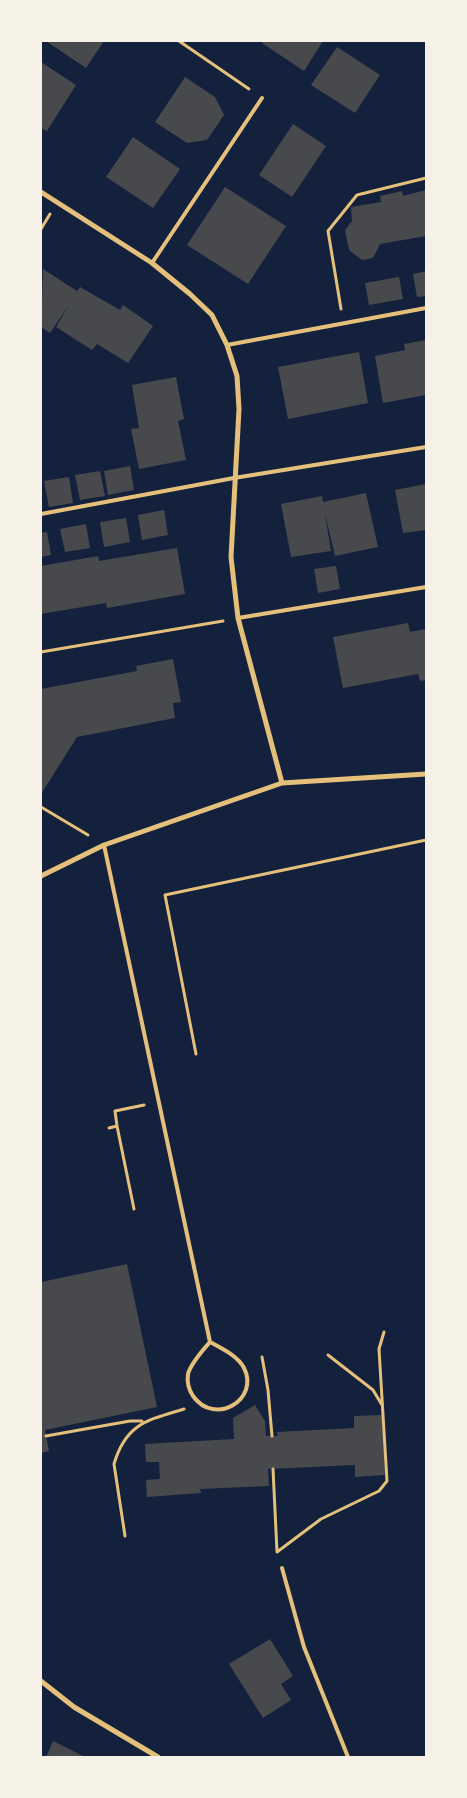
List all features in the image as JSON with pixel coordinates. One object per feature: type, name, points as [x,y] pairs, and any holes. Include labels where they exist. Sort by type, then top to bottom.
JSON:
[{"type":"street","points":[[41,192],[152,263],[212,315],[227,345],[236,376],[238,409],[230,557],[238,618],[282,783]]},
{"type":"street","points":[[41,876],[104,845],[282,783],[426,774]]},
{"type":"street","points":[[41,1681],[56,1694],[93,1719],[158,1757]]},
{"type":"lane","points":[[152,263],[262,98]]},
{"type":"lane","points":[[227,345],[426,308]]},
{"type":"lane","points":[[41,514],[234,478],[426,447]]},
{"type":"lane","points":[[238,618],[426,587]]},
{"type":"lane","points":[[104,845],[210,1342],[230,1354],[243,1367],[247,1380],[244,1393],[236,1404],[224,1410],[210,1410],[199,1404],[189,1390],[188,1373],[210,1342]]},
{"type":"lane","points":[[282,1568],[304,1648],[348,1757]]},
{"type":"path","points":[[179,41],[262,98]]},
{"type":"path","points":[[344,324],[328,231],[357,195],[426,178]]},
{"type":"path","points":[[41,652],[238,618]]},
{"type":"path","points":[[41,807],[104,845]]},
{"type":"path","points":[[196,1054],[165,895],[426,840]]},
{"type":"path","points":[[128,1108],[115,1111],[134,1209]]},
{"type":"path","points":[[109,1128],[118,1126]]},
{"type":"path","points":[[273,1469],[277,1552],[321,1519],[380,1491],[387,1482],[384,1407],[379,1349],[384,1332]]},
{"type":"path","points":[[328,1355],[373,1390],[384,1407]]},
{"type":"path","points":[[262,1357],[268,1390],[272,1436]]},
{"type":"path","points":[[46,1436],[130,1421],[142,1421],[199,1404]]},
{"type":"path","points":[[125,1536],[114,1464],[123,1442],[142,1421]]},
{"type":"building","points":[[46,41],[104,41],[86,68]]},
{"type":"building","points":[[263,41],[323,41],[304,71],[262,43]]},
{"type":"building","points":[[337,47],[380,75],[355,113],[311,85]]},
{"type":"building","points":[[41,62],[76,85],[47,131],[41,128]]},
{"type":"building","points":[[185,77],[215,97],[224,115],[207,140],[187,143],[155,122]]},
{"type":"building","points":[[293,124],[326,146],[292,197],[259,175]]},
{"type":"building","points":[[133,137],[180,169],[153,208],[106,177]]},
{"type":"building","points":[[225,187],[286,226],[248,284],[187,245]]},
{"type":"building","points":[[426,190],[426,236],[380,244],[373,258],[362,260],[349,250],[345,230],[352,221],[351,207],[381,202],[380,196],[402,191],[403,196]]},
{"type":"building","points":[[43,269],[77,291],[80,287],[120,310],[123,305],[153,326],[128,363],[97,344],[92,350],[56,327],[69,305],[50,333],[41,327]]},
{"type":"building","points":[[426,271],[426,296],[417,297],[413,274]]},
{"type":"building","points":[[399,277],[403,299],[369,305],[365,283]]},
{"type":"building","points":[[426,340],[426,395],[383,403],[375,356],[405,350],[404,344]]},
{"type":"building","points":[[359,352],[368,403],[288,419],[278,367]]},
{"type":"building","points":[[176,377],[184,419],[178,421],[186,460],[139,469],[131,429],[139,428],[132,385]]},
{"type":"building","points":[[130,466],[134,490],[108,495],[104,471]]},
{"type":"building","points":[[100,471],[105,496],[80,500],[75,475]]},
{"type":"building","points":[[69,477],[73,503],[49,507],[44,481]]},
{"type":"building","points":[[426,484],[426,530],[403,533],[395,490]]},
{"type":"building","points":[[366,493],[378,547],[335,556],[325,514],[331,551],[291,557],[281,504],[322,496],[323,502]]},
{"type":"building","points":[[164,510],[168,535],[142,540],[138,515]]},
{"type":"building","points":[[126,518],[130,542],[104,547],[100,522]]},
{"type":"building","points":[[86,524],[90,548],[65,552],[60,529]]},
{"type":"building","points":[[47,532],[51,555],[41,557],[41,533]]},
{"type":"building","points":[[177,548],[185,594],[107,608],[106,603],[41,614],[41,566],[98,556],[99,561]]},
{"type":"building","points":[[336,566],[340,589],[318,593],[314,569]]},
{"type":"building","points":[[408,623],[410,632],[426,629],[426,680],[420,681],[418,674],[343,688],[333,637]]},
{"type":"building","points":[[173,659],[181,702],[173,703],[175,718],[77,737],[41,794],[41,689],[137,671],[136,666]]},
{"type":"building","points":[[127,1264],[157,1407],[45,1430],[49,1451],[41,1453],[41,1282]]},
{"type":"building","points":[[255,1405],[265,1421],[266,1436],[278,1436],[277,1432],[354,1428],[354,1416],[382,1415],[385,1475],[355,1477],[355,1465],[268,1469],[269,1486],[200,1489],[201,1493],[147,1497],[146,1480],[160,1479],[159,1462],[146,1462],[145,1444],[234,1439],[233,1418]]},
{"type":"building","points":[[270,1639],[293,1676],[281,1684],[291,1700],[263,1718],[229,1664]]},
{"type":"building","points":[[53,1741],[81,1755],[86,1757],[46,1757]]}]
